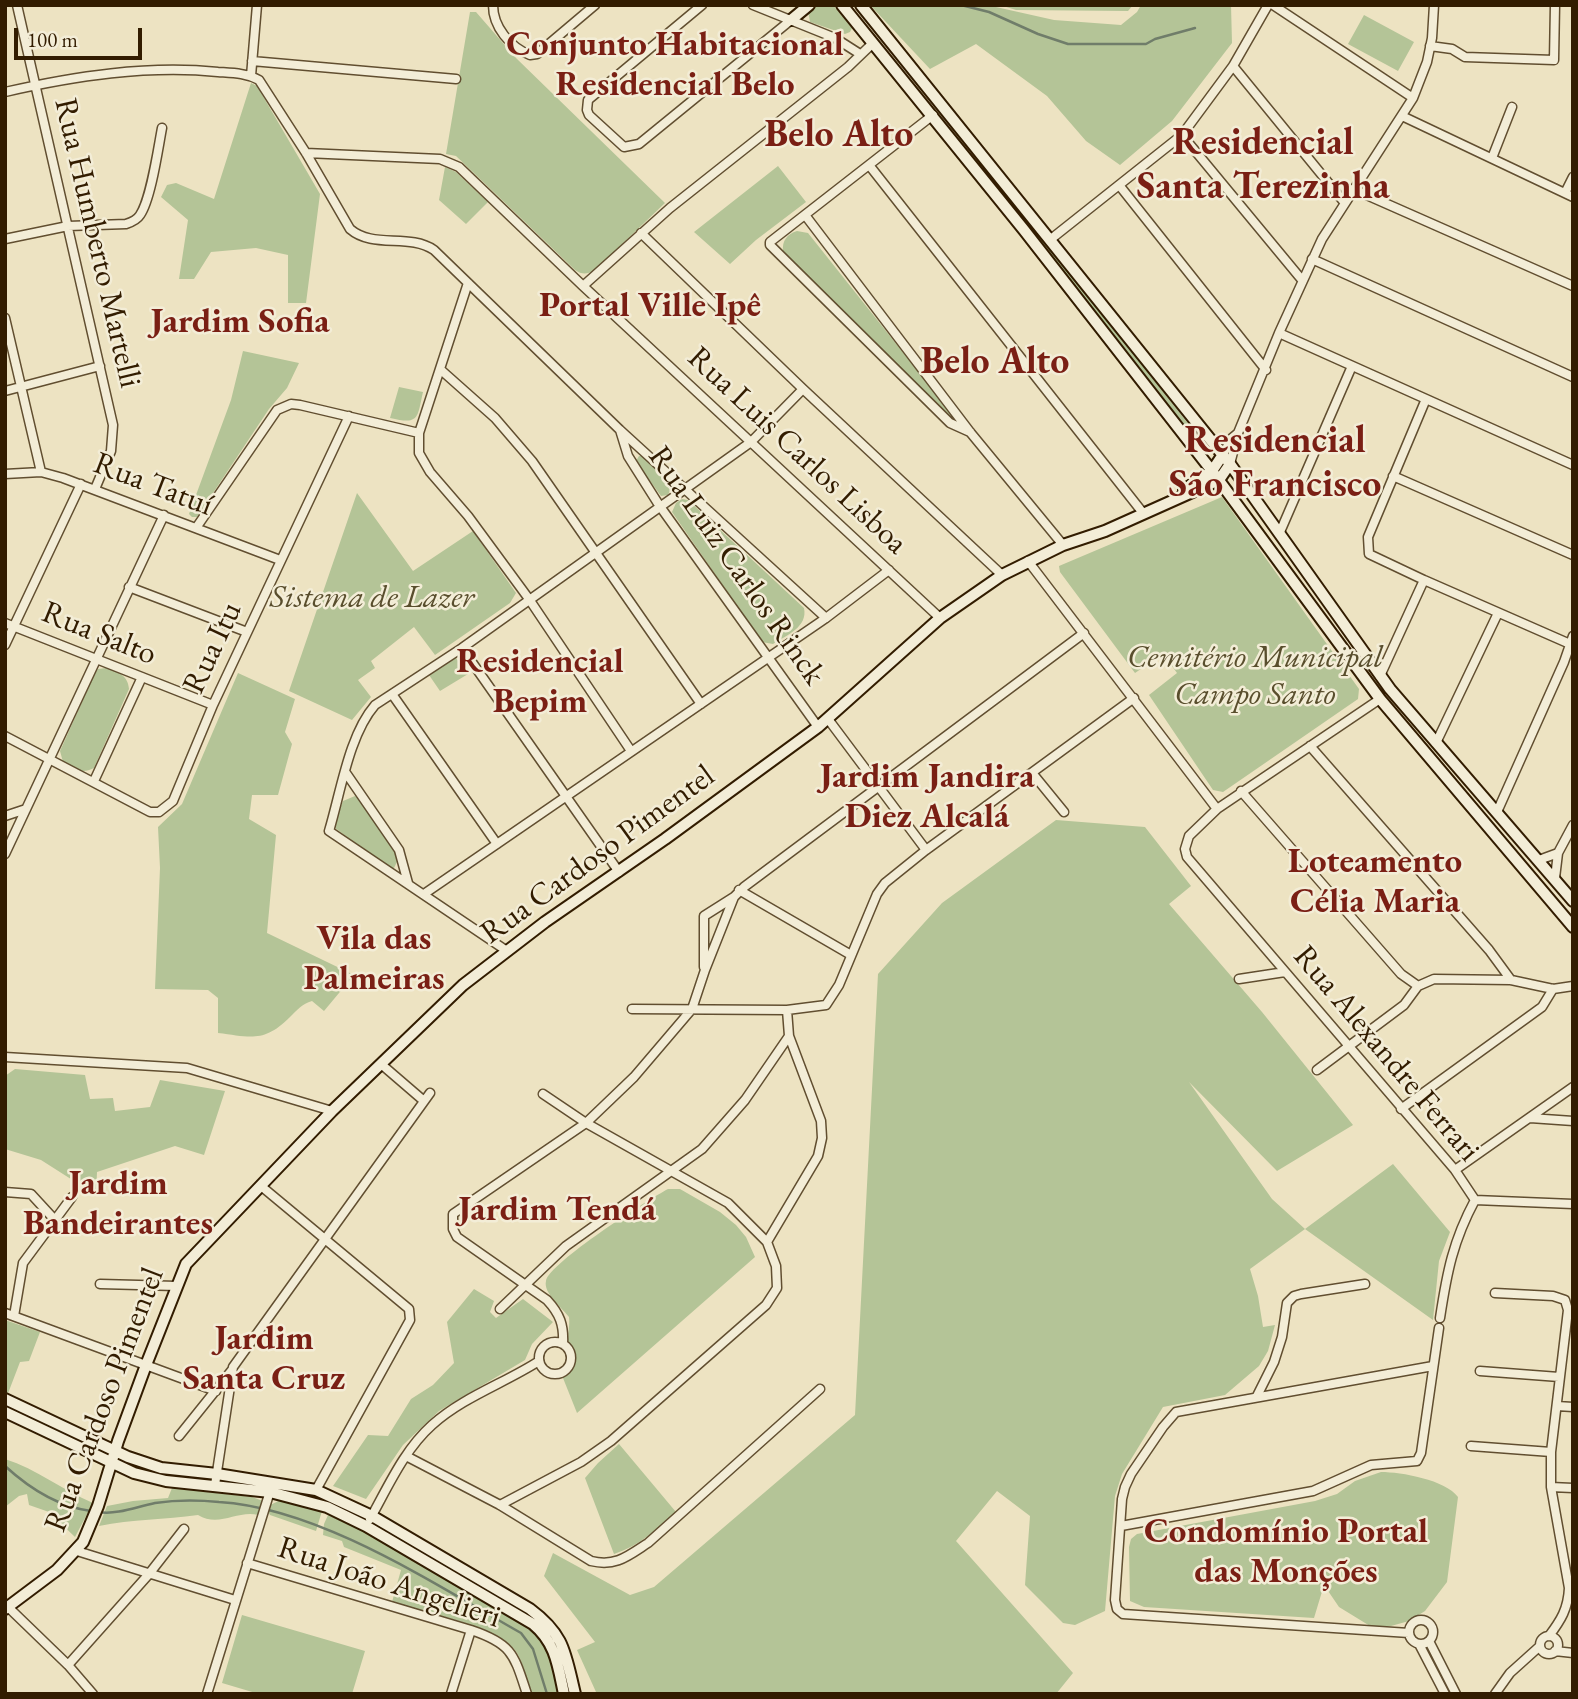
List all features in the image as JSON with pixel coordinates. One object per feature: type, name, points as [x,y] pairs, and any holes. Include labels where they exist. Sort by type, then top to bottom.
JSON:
[{"type":"main road","points":[[790,20],[809,5]]},
{"type":"main road","points":[[842,5],[951,138],[1219,480],[1380,699],[1573,927]]},
{"type":"main road","points":[[861,5],[872,44]]},
{"type":"main road","points":[[861,5],[1226,460],[1280,532],[1380,676],[1573,901]]},
{"type":"main road","points":[[951,138],[959,140],[984,171],[996,171]]},
{"type":"main road","name":"Rua Cardoso Pimentel","points":[[1178,498],[1184,490],[1226,460]]},
{"type":"main road","name":"Rua Cardoso Pimentel","points":[[6,1608],[57,1570],[77,1551],[92,1523],[146,1365],[186,1264],[332,1111],[463,985],[818,727],[940,618],[1002,575],[1063,545],[1105,531],[1219,480],[1226,460]]},
{"type":"main road","points":[[5,1399],[115,1451],[161,1468],[310,1501],[369,1521],[530,1609],[546,1621],[562,1643],[575,1694]]},
{"type":"main road","points":[[5,1413],[134,1473],[157,1479],[216,1479]]},
{"type":"main road","points":[[39,1428],[45,1418]]},
{"type":"main road","points":[[270,1492],[316,1490],[533,1623],[551,1642],[564,1694]]},
{"type":"street","name":"Rua Humberto Martelli","points":[[17,5],[113,425],[111,451],[95,489]]},
{"type":"street","points":[[251,76],[257,5]]},
{"type":"street","points":[[492,5],[494,19],[502,32],[525,53],[534,55],[595,5]]},
{"type":"street","points":[[702,5],[588,100],[589,115],[620,145],[629,148],[639,144],[790,20]]},
{"type":"street","points":[[753,5],[841,41],[860,54]]},
{"type":"street","points":[[1051,239],[1182,135],[1233,65],[1268,5]]},
{"type":"street","points":[[1273,5],[1413,98]]},
{"type":"street","name":"Rua Cardoso Pimentel","points":[[1226,460],[1312,259],[1344,202],[1413,98],[1427,62],[1434,5]]},
{"type":"street","points":[[1430,46],[1452,49],[1465,57],[1554,60],[1555,5]]},
{"type":"street","points":[[583,286],[670,208],[848,67],[872,44]]},
{"type":"street","points":[[252,61],[456,79]]},
{"type":"street","points":[[1233,65],[1344,202]]},
{"type":"street","points":[[5,92],[35,85],[154,68],[251,76],[267,89],[350,229],[357,235],[429,246],[620,430],[826,618]]},
{"type":"street","points":[[1492,159],[1512,107]]},
{"type":"street","points":[[933,116],[770,242],[771,248],[950,423],[970,432]]},
{"type":"street","points":[[1402,116],[1569,195],[1573,177]]},
{"type":"street","points":[[5,239],[68,226],[127,224],[134,221],[141,214],[162,128]]},
{"type":"street","points":[[1182,135],[1302,279]]},
{"type":"street","name":"Rua Luis Carlos Lisboa","points":[[306,153],[440,159],[459,167],[940,618]]},
{"type":"street","points":[[869,165],[1143,513]]},
{"type":"street","points":[[1119,185],[1266,370]]},
{"type":"street","points":[[1353,189],[1573,286]]},
{"type":"street","points":[[805,215],[970,432],[1063,545]]},
{"type":"street","points":[[641,233],[1002,575]]},
{"type":"street","points":[[1312,259],[1573,377]]},
{"type":"street","points":[[468,283],[419,433],[419,453],[430,472],[468,516],[529,599],[631,751]]},
{"type":"street","points":[[5,318],[41,472]]},
{"type":"street","points":[[1279,333],[1573,465]]},
{"type":"street","points":[[5,391],[100,366]]},
{"type":"street","points":[[1280,532],[1352,366]]},
{"type":"street","points":[[441,370],[512,436],[701,704]]},
{"type":"street","points":[[508,951],[329,831],[357,734],[366,716],[375,705],[462,648],[751,442],[803,389]]},
{"type":"street","points":[[1426,399],[1368,537],[1369,554],[1498,613],[1572,640],[1497,812]]},
{"type":"street","points":[[197,528],[277,411],[291,404],[419,433]]},
{"type":"street","name":"Rua Itu","points":[[94,781],[150,812],[159,812],[173,802],[247,632],[349,416]]},
{"type":"street","name":"Rua Luiz Carlos Rinck","points":[[620,430],[628,456],[659,505],[818,727]]},
{"type":"street","name":"Rua Tatuí","points":[[5,474],[41,472],[81,484],[280,560]]},
{"type":"street","points":[[1393,476],[1573,555]]},
{"type":"street","points":[[5,645],[10,625],[81,484]]},
{"type":"street","points":[[5,854],[164,515]]},
{"type":"street","points":[[1028,561],[1217,809],[1380,699]]},
{"type":"street","points":[[424,894],[826,618],[889,569]]},
{"type":"street","points":[[1380,676],[1424,580]]},
{"type":"street","points":[[130,587],[247,632]]},
{"type":"street","points":[[1436,743],[1498,613]]},
{"type":"street","name":"Rua Salto","points":[[10,625],[214,705]]},
{"type":"street","points":[[705,970],[704,916],[1084,633]]},
{"type":"street","points":[[462,648],[619,872]]},
{"type":"street","points":[[5,736],[94,781],[142,677]]},
{"type":"street","points":[[392,694],[498,844]]},
{"type":"street","points":[[632,1009],[787,1010],[827,1005],[839,985],[881,888],[926,850],[1134,698]]},
{"type":"street","points":[[828,719],[926,850]]},
{"type":"street","points":[[1310,746],[1489,950],[1511,980]]},
{"type":"street","points":[[346,773],[399,850],[408,883]]},
{"type":"street","points":[[1033,774],[1064,812]]},
{"type":"street","points":[[1241,791],[1401,974],[1418,986]]},
{"type":"street","points":[[5,816],[26,809]]},
{"type":"street","name":"Rua Alexandre Ferrari","points":[[1217,809],[1195,828],[1186,841],[1187,857],[1455,1170],[1475,1200]]},
{"type":"street","points":[[1555,878],[1558,853],[1572,828]]},
{"type":"street","points":[[1539,860],[1558,853]]},
{"type":"street","points":[[737,894],[852,955]]},
{"type":"street","points":[[563,1344],[564,1331],[561,1317],[556,1310],[547,1300],[457,1237],[452,1221],[453,1214],[586,1122],[634,1077],[692,1009],[705,970],[737,894]]},
{"type":"street","points":[[1239,979],[1285,972]]},
{"type":"street","points":[[1317,1070],[1404,1005],[1418,986],[1434,979],[1511,980],[1553,989],[1573,986]]},
{"type":"street","points":[[1401,1109],[1542,1007],[1553,989]]},
{"type":"street","points":[[767,1242],[817,1156],[822,1138],[821,1121],[789,1036],[787,1010]]},
{"type":"street","points":[[500,1310],[566,1246],[702,1149],[745,1100],[789,1036]]},
{"type":"street","points":[[5,1057],[187,1068],[332,1111]]},
{"type":"street","points":[[381,1064],[424,1101]]},
{"type":"street","points":[[1455,1170],[1573,1087]]},
{"type":"street","points":[[179,1436],[216,1391],[430,1093]]},
{"type":"street","points":[[500,1505],[581,1462],[611,1441],[766,1305],[777,1288],[776,1266],[767,1242],[728,1203],[586,1122],[543,1094]]},
{"type":"street","points":[[1530,1118],[1573,1121]]},
{"type":"street","points":[[261,1186],[409,1309],[410,1320],[316,1490]]},
{"type":"street","points":[[5,1192],[31,1194],[54,1219]]},
{"type":"street","points":[[72,1196],[23,1264],[10,1315],[216,1391]]},
{"type":"street","points":[[1440,1318],[1448,1265],[1461,1226],[1475,1200],[1573,1204]]},
{"type":"street","points":[[100,1284],[177,1286]]},
{"type":"street","points":[[1257,1396],[1274,1362],[1282,1338],[1287,1303],[1294,1296],[1301,1294],[1365,1284]]},
{"type":"street","points":[[1495,1293],[1553,1296],[1565,1300],[1570,1326],[1559,1377],[1551,1452],[1551,1487],[1569,1571],[1568,1602],[1563,1617],[1549,1636],[1542,1639],[1540,1646],[1510,1672],[1495,1694]]},
{"type":"street","points":[[1121,1526],[1313,1491],[1371,1465],[1417,1461],[1421,1453],[1439,1328]]},
{"type":"street","points":[[554,1342],[563,1344],[569,1351],[570,1359],[564,1371],[551,1373],[543,1369],[539,1361],[540,1352],[545,1345],[554,1342]]},
{"type":"street","points":[[369,1521],[406,1456],[431,1425],[452,1410],[539,1361]]},
{"type":"street","points":[[1409,1633],[1128,1616],[1120,1612],[1115,1600],[1122,1499],[1131,1474],[1176,1412],[1433,1366]]},
{"type":"street","points":[[216,1479],[233,1367]]},
{"type":"street","points":[[1480,1371],[1559,1377]]},
{"type":"street","points":[[406,1456],[500,1505],[592,1561],[606,1565],[621,1560],[648,1543],[820,1389]]},
{"type":"street","points":[[1557,1406],[1573,1407]]},
{"type":"street","points":[[1471,1446],[1551,1452]]},
{"type":"street","points":[[1551,1487],[1573,1488]]},
{"type":"street","points":[[207,1694],[270,1492]]},
{"type":"street","points":[[68,1665],[149,1574],[184,1530]]},
{"type":"street","points":[[77,1551],[235,1601]]},
{"type":"street","name":"Rua João Angelieri","points":[[247,1563],[471,1630],[506,1646],[513,1656],[527,1694]]},
{"type":"street","points":[[6,1608],[68,1665],[93,1694]]},
{"type":"street","points":[[1424,1621],[1430,1625],[1432,1631],[1429,1641],[1451,1693],[1419,1644],[1411,1639],[1409,1633],[1414,1623],[1424,1621]]},
{"type":"street","points":[[451,1694],[471,1630]]},
{"type":"street","points":[[1549,1636],[1557,1643],[1555,1651]]},
{"type":"street","points":[[1419,1644],[1429,1641]]},
{"type":"street","points":[[1540,1646],[1545,1653],[1573,1653]]},
{"type":"green space","points":[[815,5],[833,5],[852,28],[850,32],[845,34],[810,22],[808,10]]},
{"type":"green space","points":[[870,5],[987,5],[1054,20],[1121,25],[1137,12],[1141,5],[1231,5],[1232,43],[1172,121],[1120,165],[1086,141],[1047,96],[976,44],[930,69]]},
{"type":"green space","points":[[1000,5],[1133,5],[1128,11],[1016,10]]},
{"type":"green space","points":[[470,12],[476,12],[516,58],[665,203],[594,271],[584,274],[575,270],[456,156],[446,154]]},
{"type":"green space","points":[[1364,15],[1414,42],[1398,71],[1348,44]]},
{"type":"green space","points":[[251,83],[257,86],[320,194],[306,303],[288,303],[288,255],[256,248],[211,252],[194,279],[179,279],[188,220],[161,197],[167,185],[176,183],[214,199]]},
{"type":"green space","points":[[778,166],[806,202],[756,240],[730,264],[694,232]]},
{"type":"green space","points":[[445,167],[456,172],[488,202],[466,224],[439,200]]},
{"type":"green space","points":[[1005,191],[1205,445],[1202,448],[1001,194]]},
{"type":"green space","points":[[797,231],[808,233],[952,417],[948,418],[783,251],[786,238]]},
{"type":"green space","points":[[243,351],[299,363],[287,388],[269,409],[197,517],[192,517],[189,514],[231,400]]},
{"type":"green space","points":[[399,387],[423,392],[418,413],[412,420],[390,418]]},
{"type":"green space","points":[[639,456],[643,456],[672,486],[668,495],[661,496],[637,463]]},
{"type":"green space","name":"Sistema de Lazer","points":[[357,493],[413,571],[473,531],[516,593],[510,603],[435,655],[414,627],[371,661],[375,668],[358,680],[371,697],[352,720],[289,691]]},
{"type":"green space","name":"Cemitério Municipal Campo Santo","points":[[1222,497],[1359,689],[1358,699],[1223,792],[1213,790],[1149,695],[1177,673],[1163,654],[1135,673],[1060,572],[1059,566]]},
{"type":"green space","points":[[682,499],[688,500],[804,608],[803,620],[795,630],[773,644],[762,642],[672,512],[676,503]]},
{"type":"green space","points":[[456,658],[468,674],[440,691],[429,675]]},
{"type":"green space","points":[[106,668],[124,677],[129,689],[94,768],[78,770],[63,762],[60,751],[95,673],[98,669]]},
{"type":"green space","points":[[238,673],[295,699],[285,732],[292,744],[278,795],[252,795],[249,819],[276,835],[267,933],[354,975],[324,1011],[312,1001],[308,1002],[272,1031],[257,1036],[218,1033],[218,998],[208,990],[155,989],[160,868],[158,827],[182,804]]},
{"type":"green space","points":[[355,796],[397,855],[394,868],[389,868],[335,828],[343,801]]},
{"type":"green space","points":[[1056,820],[1145,827],[1191,886],[1169,904],[1262,1012],[1353,1125],[1277,1171],[1189,1082],[1272,1199],[1305,1229],[1250,1269],[1263,1327],[1275,1325],[1268,1351],[1259,1366],[1225,1395],[1163,1407],[1122,1474],[1115,1496],[1105,1611],[1075,1625],[1063,1623],[1025,1585],[1030,1516],[997,1491],[956,1541],[1073,1673],[1056,1694],[596,1692],[577,1650],[595,1642],[544,1576],[553,1553],[630,1595],[654,1587],[855,1415],[878,974],[942,903]]},
{"type":"green space","points":[[15,1069],[85,1075],[90,1099],[113,1098],[115,1111],[150,1107],[160,1080],[225,1091],[204,1155],[175,1146],[97,1172],[96,1195],[41,1160],[5,1149],[5,1076]]},
{"type":"green space","points":[[1393,1164],[1450,1232],[1439,1261],[1433,1320],[1305,1229]]},
{"type":"green space","points":[[668,1189],[680,1189],[720,1212],[746,1237],[755,1257],[577,1413],[563,1378],[572,1359],[568,1340],[569,1317],[550,1295],[546,1281],[551,1272],[581,1247]]},
{"type":"green space","points":[[474,1289],[494,1301],[490,1312],[496,1318],[523,1299],[553,1322],[532,1344],[525,1360],[439,1411],[403,1445],[366,1499],[333,1486],[368,1435],[388,1436],[411,1399],[433,1385],[454,1363],[447,1322]]},
{"type":"green space","points":[[5,1320],[40,1332],[29,1361],[20,1362],[7,1396]]},
{"type":"green space","points":[[619,1444],[676,1512],[640,1542],[614,1554],[585,1478]]},
{"type":"green space","points":[[5,1459],[28,1468],[93,1503],[75,1537],[49,1512],[29,1505],[27,1494],[19,1496],[5,1507]]},
{"type":"green space","points":[[1381,1472],[1411,1475],[1434,1482],[1458,1497],[1447,1582],[1425,1611],[1409,1621],[1391,1626],[1370,1626],[1339,1607],[1324,1585],[1314,1618],[1144,1607],[1130,1601],[1129,1547],[1131,1539],[1137,1534],[1315,1501],[1337,1494],[1355,1481]]},
{"type":"green space","points":[[172,1488],[252,1497],[263,1501],[258,1515],[213,1520],[198,1515],[99,1526],[107,1506],[168,1498]]},
{"type":"green space","points":[[283,1499],[322,1511],[316,1531],[270,1515],[270,1505]]},
{"type":"green space","points":[[328,1515],[410,1557],[534,1631],[547,1653],[559,1694],[531,1694],[518,1654],[498,1637],[470,1625],[392,1602],[401,1570],[344,1547],[342,1541],[323,1535]]},
{"type":"green space","points":[[242,1615],[365,1651],[352,1694],[259,1694],[222,1683]]},
{"type":"waterway","points":[[961,5],[989,12],[1068,44],[1146,44],[1195,28]]},
{"type":"waterway","points":[[5,1466],[45,1495],[67,1505],[91,1511]]},
{"type":"waterway","points":[[98,1512],[119,1512],[171,1501],[219,1502],[257,1507],[336,1533],[414,1572],[521,1633],[533,1649],[547,1694]]},
{"type":"district","name":"Conjunto Habitacional Residencial Belo","points":[[675,65]]},
{"type":"district","name":"Belo Alto","points":[[839,136]]},
{"type":"district","name":"Residencial Santa Terezinha","points":[[1263,166]]},
{"type":"district","name":"Portal Ville Ipê","points":[[650,306]]},
{"type":"district","name":"Jardim Sofia","points":[[240,322]]},
{"type":"district","name":"Belo Alto","points":[[995,363]]},
{"type":"district","name":"Residencial São Francisco","points":[[1275,464]]},
{"type":"district","name":"Residencial Bepim","points":[[540,682]]},
{"type":"district","name":"Jardim Jandira Diez Alcalá","points":[[927,797]]},
{"type":"district","name":"Loteamento Célia Maria","points":[[1375,882]]},
{"type":"district","name":"Vila das Palmeiras","points":[[374,959]]},
{"type":"district","name":"Jardim Bandeirantes","points":[[118,1204]]},
{"type":"district","name":"Jardim Tendá","points":[[557,1210]]},
{"type":"district","name":"Jardim Santa Cruz","points":[[264,1359]]},
{"type":"district","name":"Condomínio Portal das Monções","points":[[1286,1552]]}]
